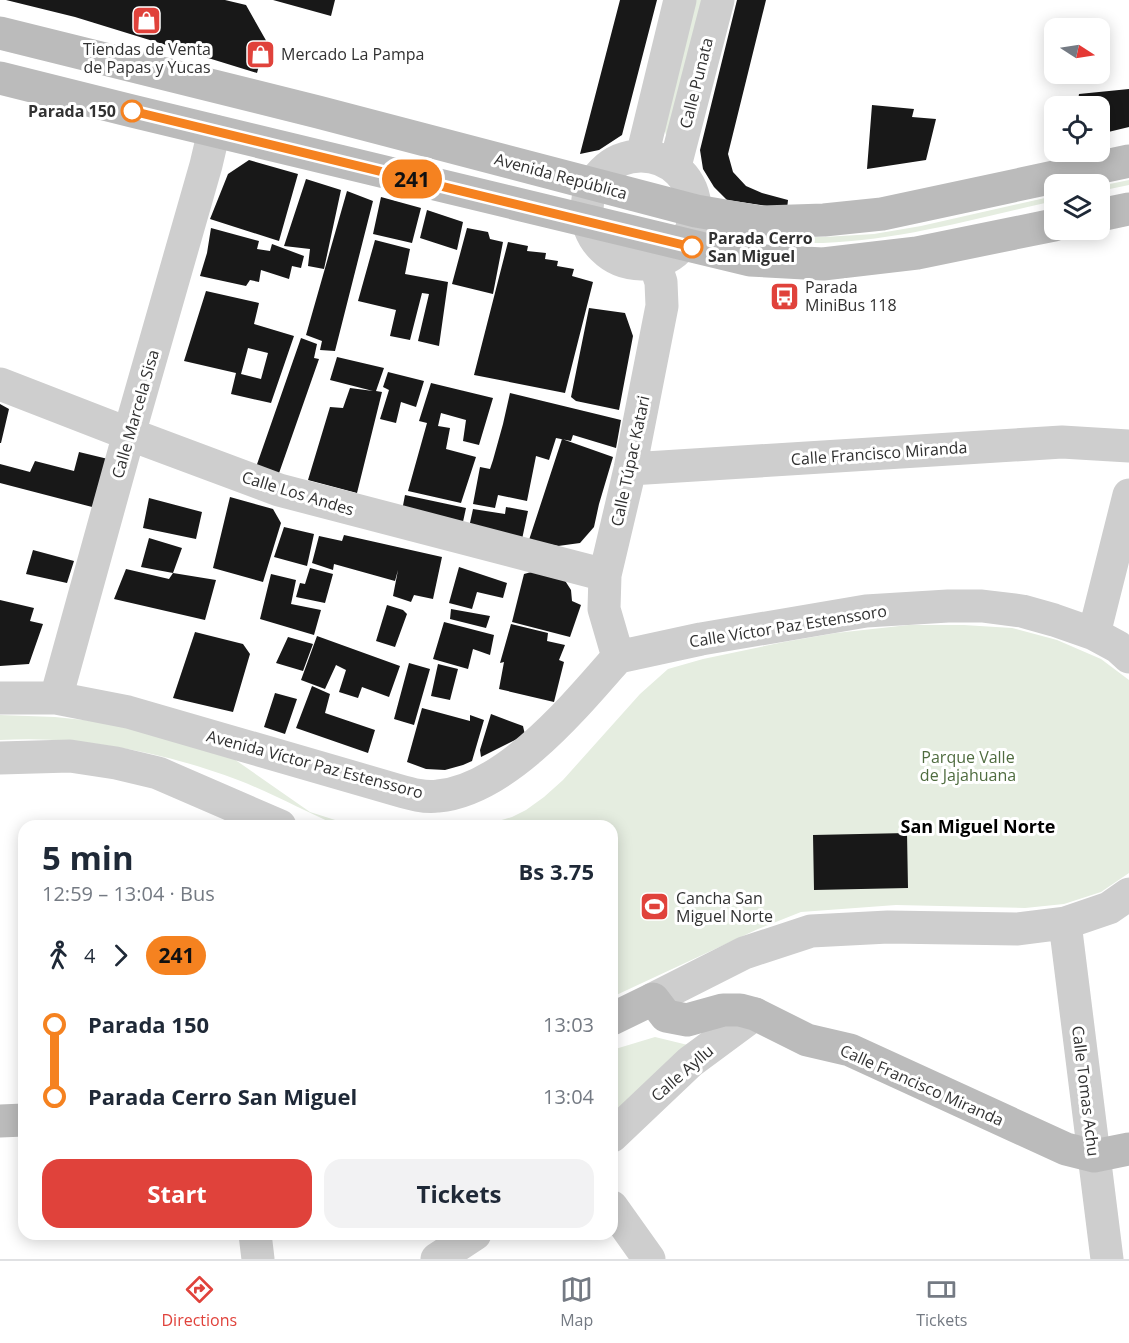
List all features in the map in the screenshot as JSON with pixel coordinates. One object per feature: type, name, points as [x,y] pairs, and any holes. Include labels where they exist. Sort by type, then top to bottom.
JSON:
[{"type":"main road","name":"Avenida República","points":[[0,33],[307,109],[696,211],[760,222],[824,220],[882,214],[1129,161]]},
{"type":"main road","points":[[0,78],[750,260],[823,264],[917,254],[1044,227]]},
{"type":"main road","points":[[1110,213],[1129,209]]},
{"type":"main road","points":[[618,1016],[653,999]]},
{"type":"main road","name":"Calle Francisco Miranda","points":[[653,999],[666,1016],[687,1020],[723,1010],[740,1010],[755,1014],[807,1040],[850,1050],[1066,1149],[1094,1156],[1129,1149]]},
{"type":"main road","points":[[0,1121],[18,1120]]},
{"type":"street","points":[[642,156],[680,0]]},
{"type":"street","name":"Calle Punata","points":[[675,166],[718,0]]},
{"type":"street","name":"Calle Marcela Sisa","points":[[56,698],[214,131]]},
{"type":"street","points":[[627,157],[658,158],[675,166],[688,179],[696,211],[693,229],[684,245],[672,257],[655,264],[637,265],[620,261],[605,252],[594,238],[588,221],[587,204],[593,184],[601,174],[613,164],[627,157]]},
{"type":"street","name":"Calle Túpac Katari","points":[[618,657],[604,609],[605,575],[630,469],[663,306],[661,282],[655,264]]},
{"type":"street","name":"Calle Los Andes","points":[[0,384],[279,490],[605,575]]},
{"type":"street","name":"Calle Francisco Miranda","points":[[630,469],[1062,442],[1129,446]]},
{"type":"street","points":[[1094,634],[1129,495]]},
{"type":"street","name":"Calle Víctor Paz Estenssoro","points":[[618,657],[675,644],[866,610],[982,606],[1022,611],[1054,620],[1094,634],[1118,647],[1129,657]]},
{"type":"street","name":"Avenida Víctor Paz Estenssoro","points":[[0,698],[56,698],[128,712],[397,790],[422,796],[437,796],[458,793],[480,784],[516,762],[574,707],[618,657]]},
{"type":"street","points":[[0,758],[70,756],[116,763],[158,773],[266,820]]},
{"type":"street","points":[[653,999],[744,953],[811,931],[888,927],[1018,929],[1065,923],[1109,908],[1129,894]]},
{"type":"street","name":"Calle Tomas Achu","points":[[1065,923],[1107,1259]]},
{"type":"street","name":"Calle Ayllu","points":[[618,1130],[690,1062],[755,1014]]},
{"type":"street","points":[[618,1215],[649,1259]]},
{"type":"street","points":[[256,1240],[258,1259]]},
{"type":"street","points":[[437,1259],[466,1240]]},
{"type":"green space","points":[[695,0],[705,0],[673,130],[666,135],[664,127]]},
{"type":"green space","points":[[1129,180],[1129,185],[1110,189],[1110,184]]},
{"type":"green space","points":[[1044,198],[1044,203],[953,224],[850,241],[782,242],[709,230],[710,225],[782,237],[824,237],[874,234],[921,226]]},
{"type":"green space","name":"Parque Valle de Jajahuana","points":[[909,625],[1012,628],[1057,640],[1101,659],[1129,680],[1129,873],[1101,892],[1064,904],[1025,908],[896,905],[801,912],[758,929],[618,994],[618,820],[502,820],[526,810],[563,780],[640,694],[668,669],[703,659],[836,633]]},
{"type":"green space","points":[[0,715],[55,717],[113,723],[224,752],[310,812],[335,820],[326,820],[238,780],[181,761],[91,743],[61,740],[0,740]]},
{"type":"green space","points":[[655,1037],[692,1046],[618,1110],[618,1048]]},
{"type":"building","name":"Mercado La Pampa","points":[[6,0],[225,0],[246,5],[272,51],[261,58],[257,73],[75,17]]},
{"type":"building","points":[[273,0],[335,0],[331,16]]},
{"type":"building","points":[[620,0],[657,0],[622,135],[599,150],[580,154]]},
{"type":"building","points":[[737,0],[766,0],[728,154],[733,172],[746,186],[788,200],[787,209],[727,200],[714,187],[703,169],[700,150]]},
{"type":"building","points":[[1129,89],[1129,127],[1110,132],[1110,96],[1079,96],[1079,94]]},
{"type":"building","points":[[872,105],[914,109],[912,117],[936,119],[926,160],[867,169]]},
{"type":"building","points":[[249,160],[298,174],[279,241],[210,219],[228,174]]},
{"type":"building","points":[[306,179],[341,190],[324,269],[308,266],[310,249],[284,246]]},
{"type":"building","points":[[347,191],[373,201],[335,351],[320,350],[322,341],[306,335]]},
{"type":"building","points":[[381,197],[421,208],[412,243],[373,234]]},
{"type":"building","points":[[427,210],[463,222],[457,250],[420,238]]},
{"type":"building","points":[[211,228],[259,241],[257,249],[270,251],[272,244],[304,256],[301,268],[292,266],[289,279],[261,270],[259,282],[250,280],[246,286],[200,276]]},
{"type":"building","points":[[467,228],[488,232],[490,239],[503,242],[493,294],[452,284]]},
{"type":"building","points":[[375,240],[410,249],[405,274],[448,282],[439,346],[418,341],[429,294],[422,293],[410,340],[390,336],[396,310],[358,301]]},
{"type":"building","points":[[508,242],[528,246],[527,251],[546,253],[545,259],[558,261],[557,266],[574,269],[572,276],[593,282],[565,393],[474,375]]},
{"type":"building","points":[[206,291],[259,303],[254,324],[294,336],[271,403],[231,394],[236,373],[184,361]],"holes":[[[248,348],[268,353],[261,379],[241,374]]]},
{"type":"building","points":[[589,308],[625,313],[633,336],[619,410],[576,401],[571,397]]},
{"type":"building","points":[[301,338],[317,344],[314,358],[319,359],[278,476],[255,470]]},
{"type":"building","points":[[337,357],[384,368],[376,391],[382,392],[357,493],[308,480],[330,407],[343,408],[350,388],[373,391],[330,380]]},
{"type":"building","points":[[388,372],[424,381],[416,407],[401,402],[396,423],[380,419],[389,390],[383,387]]},
{"type":"building","points":[[431,383],[493,398],[479,445],[463,441],[466,420],[441,413],[438,426],[450,428],[446,449],[476,457],[461,503],[408,491],[427,423],[419,421]]},
{"type":"building","points":[[510,393],[621,420],[616,448],[573,435],[571,441],[556,438],[549,460],[536,456],[527,501],[498,495],[495,508],[473,504],[480,467],[490,469],[493,460]]},
{"type":"building","points":[[0,404],[9,409],[1,443],[0,443]]},
{"type":"building","points":[[562,439],[613,457],[594,527],[580,543],[558,546],[529,540]]},
{"type":"building","points":[[79,452],[108,459],[96,508],[0,483],[0,464],[30,472],[35,461],[74,471]]},
{"type":"building","points":[[405,495],[466,508],[461,531],[401,516]]},
{"type":"building","points":[[230,497],[273,509],[281,523],[263,582],[213,568]]},
{"type":"building","points":[[149,498],[202,512],[196,539],[143,528]]},
{"type":"building","points":[[506,507],[528,511],[521,544],[468,532],[473,509],[505,514]]},
{"type":"building","points":[[284,527],[314,534],[307,566],[274,557]]},
{"type":"building","points":[[344,535],[442,557],[433,599],[414,595],[411,602],[393,596],[398,570],[395,581],[334,564],[333,570],[312,563],[319,536],[342,541]]},
{"type":"building","points":[[149,538],[182,548],[173,573],[141,567]]},
{"type":"building","points":[[33,550],[74,561],[67,583],[26,574]]},
{"type":"building","points":[[459,567],[507,583],[503,598],[477,592],[472,609],[449,603]]},
{"type":"building","points":[[310,568],[333,574],[325,603],[296,597],[300,583],[305,584]]},
{"type":"building","points":[[126,569],[169,579],[173,573],[216,580],[205,620],[114,599]]},
{"type":"building","points":[[535,571],[564,579],[571,590],[572,601],[581,605],[570,637],[512,622],[524,574]]},
{"type":"building","points":[[271,574],[296,580],[291,604],[321,610],[314,635],[260,619]]},
{"type":"building","points":[[0,600],[34,608],[30,621],[43,624],[29,664],[0,666]]},
{"type":"building","points":[[387,605],[403,610],[407,614],[395,647],[376,641]]},
{"type":"building","points":[[451,609],[490,616],[486,628],[450,619]]},
{"type":"building","points":[[444,622],[494,635],[490,655],[473,649],[468,669],[433,659]]},
{"type":"building","points":[[511,624],[548,633],[547,641],[565,645],[559,660],[564,662],[554,702],[499,689],[504,662],[500,663]]},
{"type":"building","points":[[195,632],[243,644],[250,654],[233,712],[173,698]]},
{"type":"building","points":[[317,636],[400,666],[389,697],[362,687],[358,698],[339,692],[346,670],[336,665],[325,689],[301,680]]},
{"type":"building","points":[[288,637],[313,644],[303,671],[276,663]]},
{"type":"building","points":[[409,663],[430,669],[414,725],[394,719]]},
{"type":"building","points":[[438,664],[458,669],[450,700],[431,696]]},
{"type":"building","points":[[312,686],[330,694],[325,713],[375,730],[368,753],[296,728]]},
{"type":"building","points":[[275,693],[297,699],[285,734],[264,727]]},
{"type":"building","points":[[422,708],[470,721],[470,715],[484,720],[472,761],[445,770],[426,769],[407,762]]},
{"type":"building","points":[[491,714],[523,726],[525,735],[481,757],[480,750]]},
{"type":"building","points":[[907,833],[908,888],[814,890],[813,835]]},
{"type":"bus line","name":"241","points":[[132,111],[692,247]]},
{"type":"place","name":"Tiendas de Venta de Papas y Yucas","points":[[147,21]]},
{"type":"place","name":"Mercado La Pampa","points":[[260,54]]},
{"type":"place","name":"Parada 150","points":[[132,111]]},
{"type":"place","name":"Parada Cerro San Miguel","points":[[692,247]]},
{"type":"place","name":"Parada MiniBus 118","points":[[784,296]]},
{"type":"place","name":"Cancha San Miguel Norte","points":[[655,907]]},
{"type":"district","name":"San Miguel Norte","points":[[978,826]]}]
